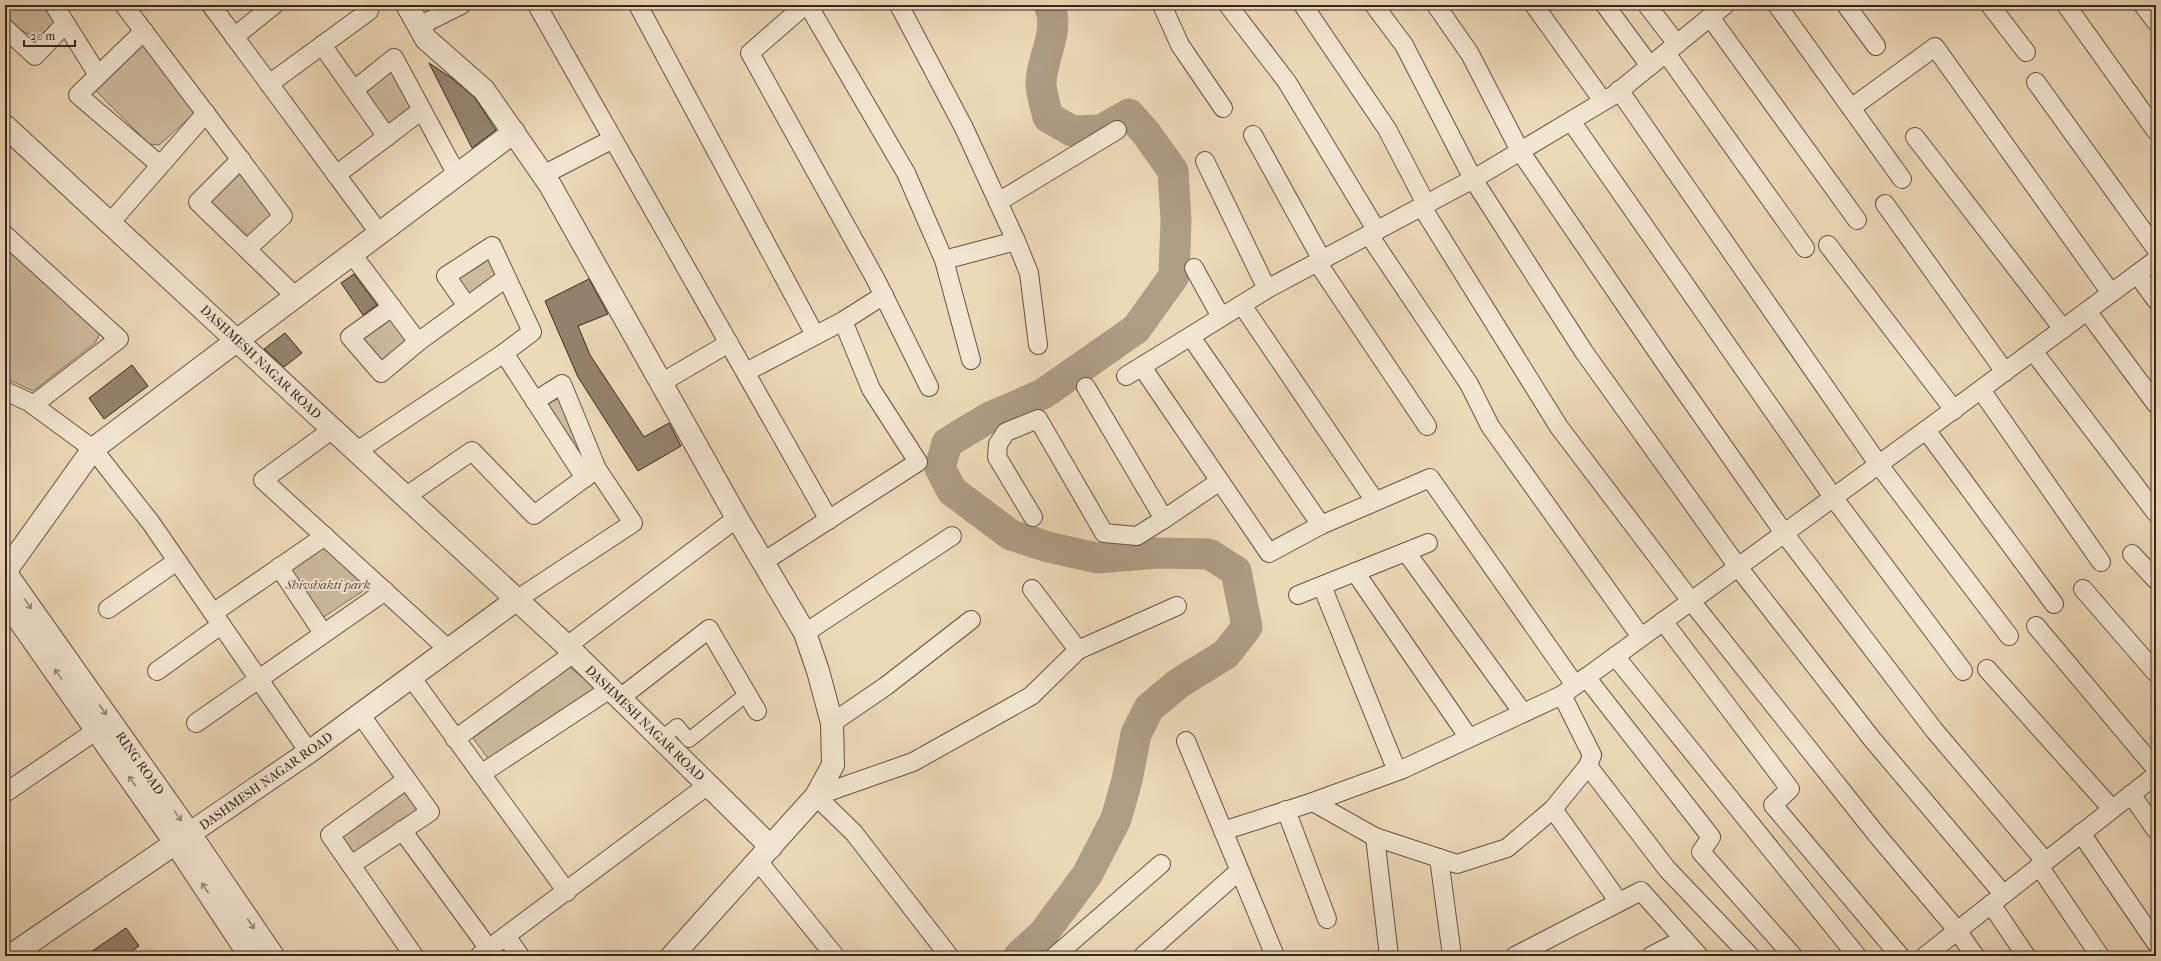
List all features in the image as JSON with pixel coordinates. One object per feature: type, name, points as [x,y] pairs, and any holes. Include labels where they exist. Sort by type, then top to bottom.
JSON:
[{"type":"street","points":[[54,5],[98,75]]},
{"type":"street","points":[[124,5],[283,216],[247,249]]},
{"type":"street","points":[[211,5],[380,234]]},
{"type":"street","points":[[234,37],[274,5]]},
{"type":"street","points":[[269,84],[369,11],[366,5]]},
{"type":"street","points":[[407,5],[426,39],[484,90],[543,175],[737,518],[805,633],[818,671],[832,723],[833,764],[816,796],[672,956]]},
{"type":"street","points":[[419,26],[461,5]]},
{"type":"street","points":[[537,5],[829,520]]},
{"type":"street","points":[[638,5],[815,335]]},
{"type":"street","points":[[805,5],[750,53],[884,295],[930,386]]},
{"type":"street","points":[[808,5],[906,174],[944,260],[971,360]]},
{"type":"street","points":[[900,5],[964,128],[1016,241],[1029,273],[1038,345]]},
{"type":"street","points":[[1162,5],[1180,45],[1223,108]]},
{"type":"street","points":[[1228,5],[1288,82],[1373,233],[1469,384],[1490,426],[1641,637]]},
{"type":"street","points":[[1303,5],[1387,129],[1424,205],[1559,427],[1691,601],[1877,835],[1957,930],[1975,956]]},
{"type":"street","points":[[1374,5],[1404,45],[1473,179],[1584,352],[1738,566],[1997,899],[2026,956]]},
{"type":"street","points":[[1436,5],[1470,54],[1520,151],[1667,366],[1784,533],[1934,730],[2042,863],[2100,956]]},
{"type":"street","points":[[1534,5],[1603,101]]},
{"type":"street","points":[[1605,5],[1650,66]]},
{"type":"street","points":[[1647,5],[1671,49],[1805,248]]},
{"type":"street","points":[[1777,5],[1902,179]]},
{"type":"street","points":[[1846,5],[1876,46]]},
{"type":"street","points":[[1990,5],[2026,52]]},
{"type":"street","points":[[2066,5],[2156,131]]},
{"type":"street","points":[[2143,5],[2156,22]]},
{"type":"street","points":[[1126,376],[1267,289],[1473,179],[1571,121],[1619,90],[1719,9],[1857,220]]},
{"type":"street","points":[[5,28],[35,56],[65,24]]},
{"type":"street","points":[[144,31],[78,94],[160,166]]},
{"type":"street","points":[[322,46],[387,137]]},
{"type":"street","points":[[1851,108],[1935,47],[2111,293]]},
{"type":"street","points":[[354,90],[394,58],[456,175]]},
{"type":"street","points":[[2036,82],[2156,249]]},
{"type":"street","points":[[1619,90],[1879,465],[2009,636]]},
{"type":"street","points":[[336,175],[422,110]]},
{"type":"street","points":[[110,223],[206,113]]},
{"type":"street","points":[[1571,121],[1834,497],[1962,671]]},
{"type":"street","name":"DASHMESH NAGAR ROAD","points":[[5,126],[238,340],[615,693],[708,785],[765,854]]},
{"type":"street","points":[[998,202],[1117,130]]},
{"type":"street","points":[[5,572],[93,449],[514,132]]},
{"type":"street","points":[[1253,135],[1319,261],[1427,426]]},
{"type":"street","points":[[1915,137],[2063,329]]},
{"type":"street","points":[[543,175],[613,139]]},
{"type":"street","points":[[241,159],[198,202],[296,297]]},
{"type":"street","points":[[1205,161],[1267,289]]},
{"type":"street","points":[[1885,204],[2005,372]]},
{"type":"street","points":[[5,236],[118,339],[33,405]]},
{"type":"street","points":[[944,260],[1016,241]]},
{"type":"street","points":[[1828,245],[1954,410]]},
{"type":"street","points":[[357,452],[504,353],[532,332],[492,246],[446,276],[467,306]]},
{"type":"street","points":[[352,254],[418,342]]},
{"type":"street","points":[[1223,831],[1314,802],[1397,771],[1523,713],[1574,685],[1879,465],[2156,260]]},
{"type":"street","points":[[1194,268],[1222,318]]},
{"type":"street","points":[[2137,274],[2156,300]]},
{"type":"street","points":[[392,307],[350,337],[381,372],[418,342],[506,278]]},
{"type":"street","points":[[746,372],[843,321],[884,295]]},
{"type":"street","points":[[1242,305],[1375,501]]},
{"type":"street","points":[[2087,311],[2156,404]]},
{"type":"street","points":[[763,562],[918,462],[871,389],[843,321]]},
{"type":"street","points":[[1191,337],[1321,525]]},
{"type":"street","points":[[661,383],[729,343]]},
{"type":"street","points":[[2033,351],[2156,513]]},
{"type":"street","points":[[504,353],[535,401],[591,474],[633,523],[516,600]]},
{"type":"street","points":[[1142,367],[1269,553],[1321,525],[1430,478],[1574,685],[1712,837],[1701,852],[1793,956]]},
{"type":"street","points":[[535,401],[562,384],[591,474]]},
{"type":"street","points":[[1086,387],[1164,519]]},
{"type":"street","points":[[1981,390],[2101,562]]},
{"type":"street","points":[[5,391],[33,405],[93,449],[151,523],[309,752]]},
{"type":"street","points":[[1033,517],[997,457],[998,444],[1006,432],[1038,419],[1104,533],[1137,536],[1220,481]]},
{"type":"street","points":[[332,429],[263,480],[449,650]]},
{"type":"street","points":[[1926,430],[2054,604]]},
{"type":"street","points":[[405,497],[472,451],[534,515],[591,474]]},
{"type":"street","points":[[456,739],[737,518]]},
{"type":"street","points":[[157,670],[279,568],[325,536]]},
{"type":"street","points":[[805,633],[952,536]]},
{"type":"street","points":[[1298,596],[1428,543]]},
{"type":"street","points":[[1406,552],[1523,713]]},
{"type":"street","points":[[2132,554],[2156,580]]},
{"type":"street","points":[[108,609],[177,561]]},
{"type":"street","points":[[279,568],[323,633]]},
{"type":"street","name":"RING ROAD","points":[[5,572],[183,839],[263,955]]},
{"type":"street","points":[[1355,572],[1469,738]]},
{"type":"street","points":[[1322,586],[1397,771]]},
{"type":"street","points":[[1032,589],[1078,650]]},
{"type":"street","points":[[2084,589],[2156,673]]},
{"type":"street","points":[[196,723],[258,678],[385,591]]},
{"type":"street","name":"RING ROAD","points":[[5,600],[97,730],[183,839]]},
{"type":"street","name":"DASHMESH NAGAR ROAD","points":[[10,956],[309,752],[516,600]]},
{"type":"street","points":[[816,796],[913,762],[1031,696],[1078,650],[1177,606]]},
{"type":"street","points":[[832,723],[886,686],[972,620]]},
{"type":"street","points":[[1663,621],[1790,790],[1773,805],[1900,956]]},
{"type":"street","points":[[2036,626],[2156,769]]},
{"type":"street","points":[[481,774],[615,693],[709,629],[757,711]]},
{"type":"street","points":[[1615,656],[1857,956]]},
{"type":"street","points":[[1987,669],[2112,809]]},
{"type":"street","points":[[411,677],[567,892]]},
{"type":"street","points":[[1314,802],[1375,837],[1457,864],[1507,848],[1553,809],[1588,766],[1592,755],[1574,685]]},
{"type":"street","points":[[661,739],[677,726],[688,740],[747,694]]},
{"type":"street","points":[[351,865],[430,812],[360,714]]},
{"type":"street","points":[[5,793],[97,730]]},
{"type":"street","points":[[1186,741],[1275,956]]},
{"type":"street","points":[[1588,766],[1668,869],[1750,956]]},
{"type":"street","points":[[1925,956],[2156,775]]},
{"type":"street","points":[[406,780],[330,835],[414,956]]},
{"type":"street","points":[[402,830],[484,952],[567,892],[708,785]]},
{"type":"street","points":[[2131,794],[2156,830]]},
{"type":"street","points":[[816,796],[854,833],[949,956]]},
{"type":"street","points":[[1553,809],[1619,902]]},
{"type":"street","points":[[1286,810],[1328,919]]},
{"type":"street","points":[[2081,833],[2156,943]]},
{"type":"street","points":[[1375,837],[1389,956]]},
{"type":"street","points":[[765,854],[835,956]]},
{"type":"street","points":[[1439,858],[1452,956]]},
{"type":"street","points":[[1055,956],[1161,864]]},
{"type":"street","points":[[1143,956],[1240,871]]},
{"type":"street","points":[[1515,956],[1641,890],[1699,956]]},
{"type":"street","points":[[506,936],[520,956]]},
{"type":"street","points":[[1651,956],[1684,939]]},
{"type":"green space","points":[[5,5],[48,5],[57,19],[38,38],[13,27],[5,18]]},
{"type":"green space","points":[[145,44],[196,112],[159,145],[149,144],[95,90],[141,45]]},
{"type":"green space","points":[[391,68],[414,108],[387,128],[364,88]]},
{"type":"green space","points":[[241,167],[274,217],[247,241],[209,202]]},
{"type":"green space","points":[[11,247],[101,332],[95,343],[33,391],[5,378],[5,254]]},
{"type":"green space","points":[[488,256],[499,279],[470,300],[455,279]]},
{"type":"green space","points":[[392,314],[413,340],[381,364],[358,339]]},
{"type":"green space","points":[[563,396],[592,466],[585,471],[544,406]]},
{"type":"green space","name":"Shivshakti park","points":[[322,546],[369,587],[322,618],[289,568]]},
{"type":"green space","points":[[570,667],[596,689],[489,760],[473,738]]},
{"type":"green space","points":[[403,789],[420,812],[353,860],[336,836]]},
{"type":"building","points":[[429,63],[453,79],[475,98],[496,130],[472,148]]},
{"type":"building","points":[[354,274],[377,305],[363,315],[341,283]]},
{"type":"building","points":[[589,279],[608,314],[578,326],[590,355],[644,437],[669,423],[681,446],[638,471],[578,377],[545,301]]},
{"type":"building","points":[[285,333],[302,353],[284,367],[264,349]]},
{"type":"building","points":[[132,365],[148,386],[104,419],[89,398]]},
{"type":"building","points":[[126,928],[139,946],[125,956],[85,956]]},
{"type":"waterway","points":[[1019,956],[1043,934],[1087,875],[1116,819],[1127,780],[1136,734],[1149,708],[1179,683],[1226,654],[1247,627],[1236,571],[1209,554],[1157,553],[1097,558],[1048,547],[1011,535],[952,491],[940,468],[947,443],[988,418],[1043,394],[1136,329],[1174,276],[1176,220],[1173,171],[1146,133],[1129,114],[1101,130],[1072,131],[1048,117],[1041,83],[1052,34],[1053,24],[1049,5]]}]
